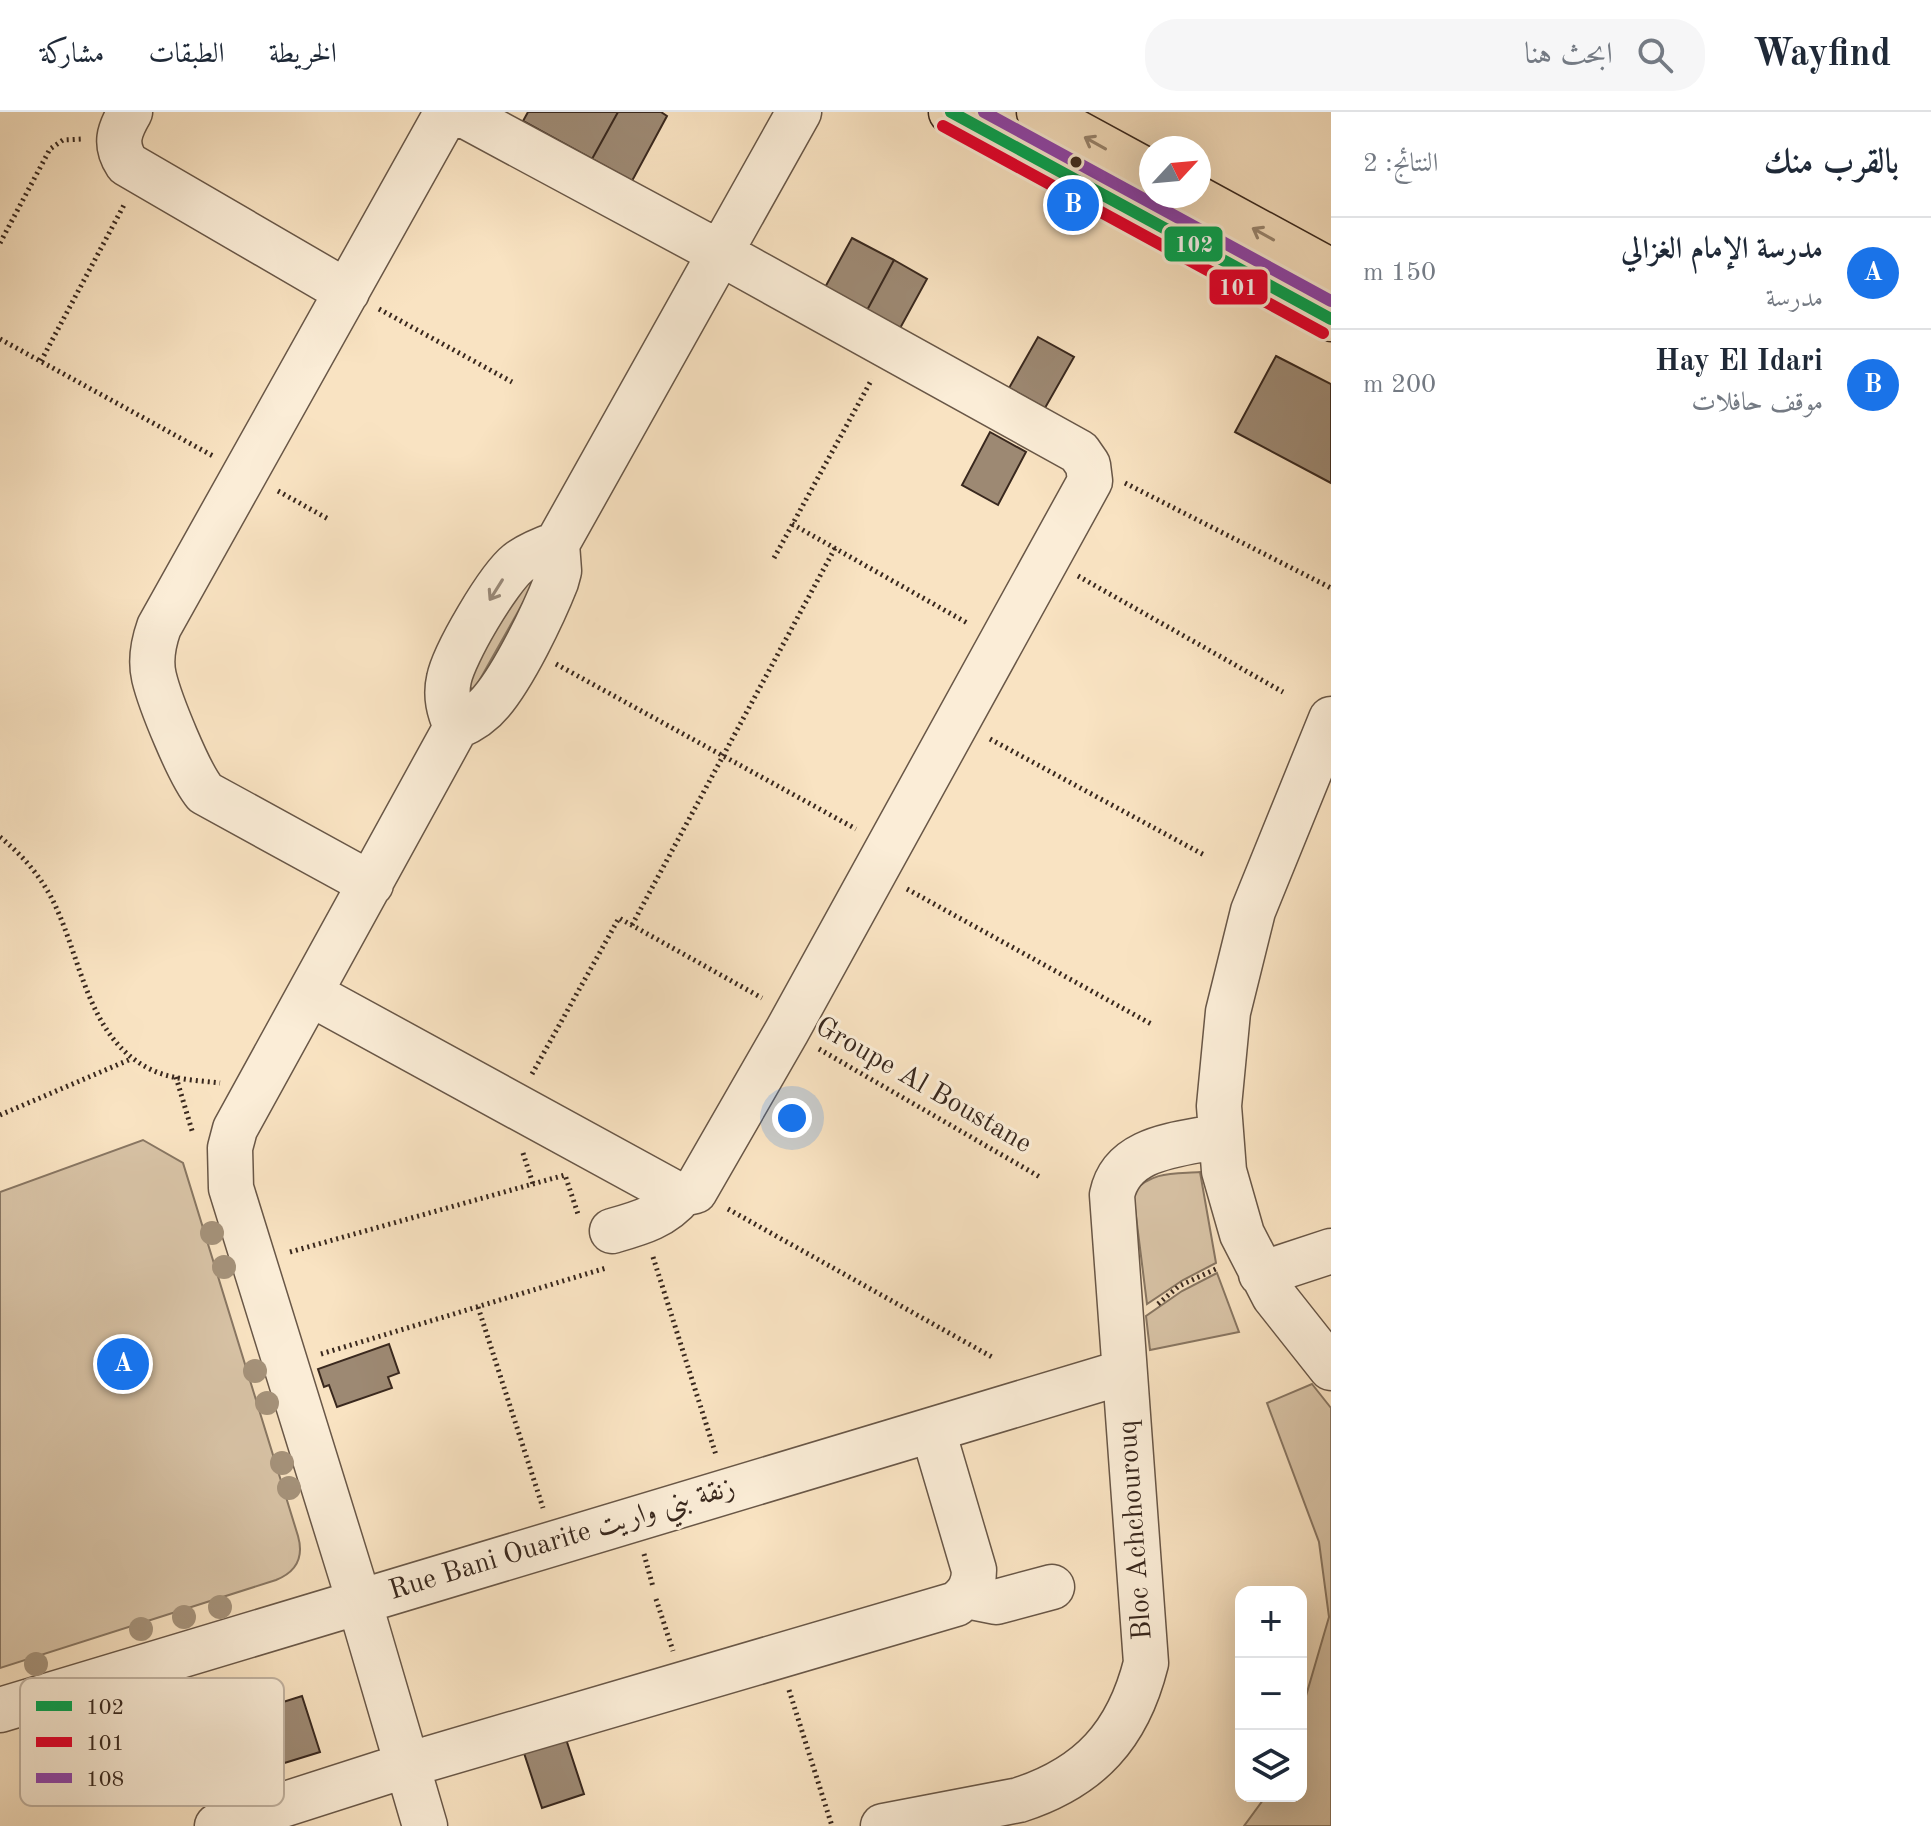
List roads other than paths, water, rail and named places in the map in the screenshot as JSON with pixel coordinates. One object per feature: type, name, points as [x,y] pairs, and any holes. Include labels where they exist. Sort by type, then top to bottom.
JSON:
[{"type":"main road","points":[[951,112],[1331,319]]},
{"type":"main road","points":[[1039,112],[1139,166]]},
{"type":"main road","points":[[1211,206],[1331,271]]},
{"type":"street","points":[[371,884],[205,793],[195,778],[154,677],[153,645],[159,627],[447,112]]},
{"type":"street","points":[[458,112],[1079,452],[1090,473],[1087,488],[790,1023],[689,1192],[619,1246]]},
{"type":"street","points":[[425,1826],[231,1188],[228,1168],[230,1148],[235,1129],[456,727],[480,713],[490,703],[524,647],[556,582],[559,571],[557,544],[799,112]]},
{"type":"street","points":[[130,142],[347,292]]},
{"type":"street","points":[[456,727],[447,702],[453,666],[500,582],[519,563],[557,544]]},
{"type":"street","points":[[1331,719],[1253,911],[1238,966],[1222,1059],[1220,1136],[1231,1202],[1242,1234],[1242,1270],[1331,1368]]},
{"type":"street","points":[[311,994],[515,1104],[689,1192]]},
{"type":"street","name":"Bloc Achchourouq","points":[[883,1826],[1039,1794],[1077,1774],[1098,1756],[1129,1714],[1146,1663],[1112,1205],[1114,1184],[1128,1163],[1139,1155],[1220,1136]]},
{"type":"street","points":[[1242,1270],[1331,1251]]},
{"type":"street","name":"Rue Bani Ouarite زنقة بني واريت","points":[[105,1678],[1124,1372]]},
{"type":"street","points":[[284,1804],[407,1765],[956,1604],[972,1586],[974,1570],[933,1431]]},
{"type":"street","points":[[966,1596],[996,1602],[1052,1587]]},
{"type":"street","name":"Rue Bani Ouarite زنقة بني واريت","points":[[0,1710],[20,1704]]},
{"type":"street","points":[[217,1826],[279,1806]]},
{"type":"place","name":"Hay El Idari","points":[[1073,205]]},
{"type":"place","name":"مدرسة الإمام الغزالي","points":[[123,1364]]}]
